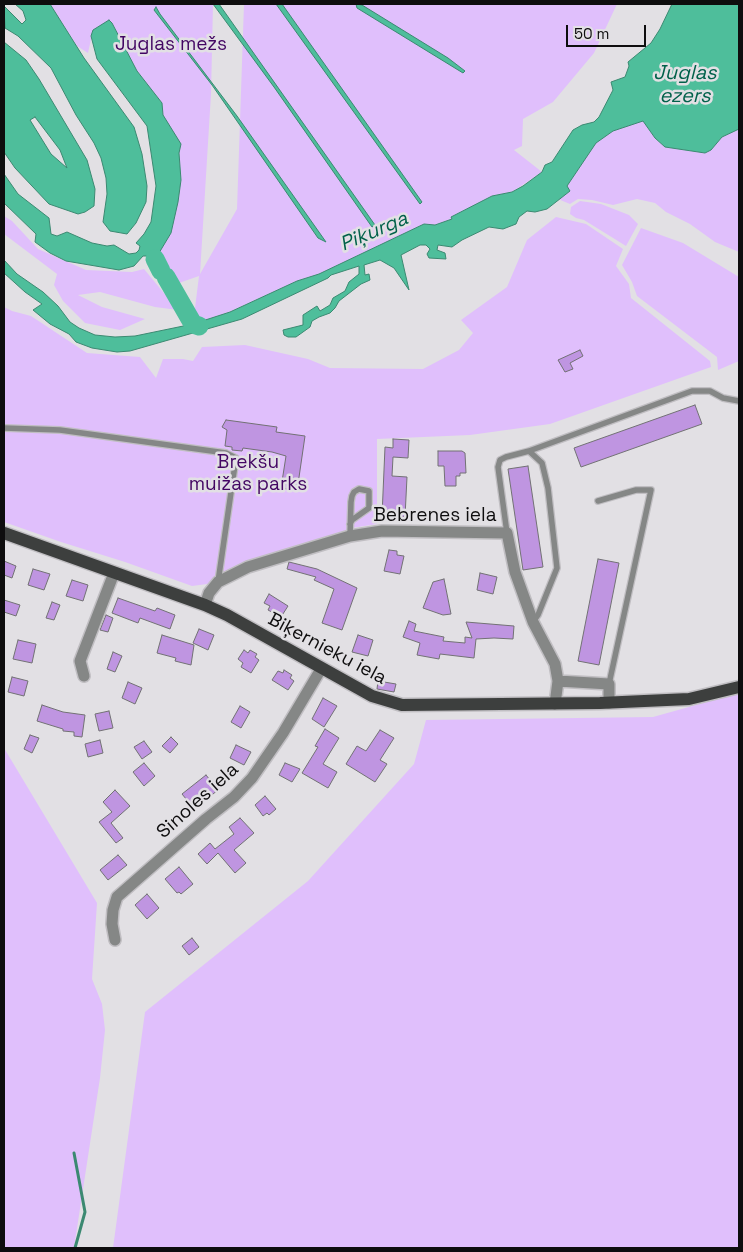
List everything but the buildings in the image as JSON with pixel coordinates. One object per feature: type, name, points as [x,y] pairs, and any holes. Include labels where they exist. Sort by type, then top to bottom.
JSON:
[{"type":"main road","name":"Biķernieku iela","points":[[4,533],[205,605],[227,615],[372,696],[402,705],[609,703],[689,699],[739,687]]},
{"type":"street","name":"Bebrenes iela","points":[[218,582],[248,567],[350,536],[382,531],[507,533],[515,572],[533,622],[555,664],[558,681],[556,704]]},
{"type":"street","points":[[84,676],[80,661],[114,573]]},
{"type":"street","points":[[205,605],[209,593],[218,582]]},
{"type":"street","name":"Sinoles iela","points":[[115,940],[112,917],[117,897],[234,797],[252,778],[283,733],[321,669]]},
{"type":"street","points":[[558,681],[609,684],[609,703]]},
{"type":"lane","points":[[507,533],[498,466],[500,460],[506,456],[529,451],[692,391],[710,391],[723,398],[739,401]]},
{"type":"lane","points":[[4,428],[60,430],[226,453],[236,458],[218,582]]},
{"type":"lane","points":[[529,451],[542,463],[548,488],[557,568],[533,622]]},
{"type":"lane","points":[[350,524],[352,520],[369,508],[370,491],[359,489],[354,492],[351,502],[350,524],[350,536]]},
{"type":"lane","points":[[598,501],[636,490],[651,490],[609,684]]},
{"type":"green space","name":"Juglas mežs","points":[[50,4],[213,4],[211,94],[200,274],[237,209],[244,4],[617,4],[594,53],[553,102],[523,119],[522,146],[514,150],[542,172],[512,192],[492,196],[451,217],[452,219],[435,225],[424,224],[319,274],[297,281],[229,312],[193,324],[199,276],[176,284],[157,265],[159,253],[171,233],[181,180],[179,153],[163,115],[162,103],[137,71],[112,23],[93,30],[88,53],[77,46]]},
{"type":"green space","points":[[643,120],[655,138],[665,147],[705,153],[711,150],[722,137],[739,129],[739,252],[715,242],[690,224],[666,212],[655,203],[637,199],[613,205],[578,199],[570,204],[558,199],[570,191],[567,186],[596,143],[613,131]]},
{"type":"green space","points":[[580,201],[601,204],[629,215],[638,224],[626,246],[584,220],[570,214],[571,207]]},
{"type":"green space","points":[[4,216],[12,221],[38,249],[86,270],[132,272],[144,269],[178,310],[155,307],[100,292],[78,295],[102,307],[145,319],[120,330],[85,323],[63,301],[54,285],[57,274],[4,234]]},
{"type":"green space","name":"Brekšu muižas parks","points":[[556,217],[586,224],[623,249],[616,266],[629,284],[631,298],[710,361],[711,367],[550,424],[470,435],[377,439],[377,524],[352,528],[229,573],[207,584],[192,586],[4,522],[4,307],[31,316],[87,353],[140,357],[156,378],[163,359],[193,361],[202,347],[245,345],[308,359],[330,368],[423,369],[459,350],[473,333],[461,320],[507,287],[527,240]]},
{"type":"green space","points":[[641,228],[683,243],[739,277],[739,361],[718,370],[717,357],[637,296],[632,282],[622,265]]},
{"type":"green space","points":[[739,693],[739,1248],[113,1248],[145,1012],[308,881],[414,764],[426,720],[653,717]]},
{"type":"green space","points":[[4,748],[97,903],[92,979],[102,1004],[105,1030],[100,1078],[74,1248],[4,1248]]},
{"type":"water","points":[[15,4],[50,4],[84,58],[134,127],[142,154],[147,186],[146,202],[136,223],[127,234],[110,231],[103,222],[107,194],[106,178],[101,158],[51,68],[18,36],[5,28],[4,6],[22,24],[26,20],[23,11]]},
{"type":"water","points":[[213,4],[219,4],[375,225],[372,227]]},
{"type":"water","points":[[276,4],[282,4],[422,202],[420,204]]},
{"type":"water","points":[[356,4],[362,5],[448,58],[465,71],[463,73],[357,8]]},
{"type":"water","name":"Juglas ezers","points":[[672,4],[739,4],[739,129],[722,137],[711,150],[705,153],[665,147],[655,138],[643,121],[613,131],[596,143],[567,186],[570,191],[547,209],[535,212],[527,211],[519,217],[516,224],[503,229],[489,227],[452,247],[438,245],[437,250],[445,253],[446,259],[429,258],[427,254],[430,249],[426,245],[420,245],[401,255],[409,290],[394,268],[380,260],[364,265],[365,275],[369,274],[370,280],[361,284],[339,301],[330,313],[312,321],[310,327],[296,337],[284,335],[283,330],[303,325],[303,315],[317,306],[320,311],[330,305],[333,298],[345,291],[349,282],[359,274],[359,266],[331,275],[242,319],[130,351],[117,352],[92,348],[76,342],[69,334],[50,324],[33,310],[42,304],[4,273],[4,260],[17,274],[43,292],[58,306],[70,322],[95,335],[135,336],[193,324],[230,312],[297,281],[319,274],[424,224],[435,225],[452,219],[451,217],[492,196],[512,192],[523,186],[542,172],[545,165],[552,162],[573,130],[594,122],[599,117],[613,90],[611,82],[625,77],[629,66],[628,62],[651,43]]},
{"type":"water","points":[[156,7],[237,116],[326,242],[318,238],[212,85],[154,10]]},
{"type":"water","points":[[109,20],[137,71],[162,103],[163,115],[181,144],[179,153],[181,180],[171,233],[158,258],[150,259],[148,256],[143,256],[134,266],[119,270],[66,261],[50,253],[35,242],[36,234],[4,203],[4,174],[18,194],[49,218],[51,234],[57,236],[67,232],[92,243],[107,246],[114,245],[129,254],[136,253],[139,250],[140,246],[136,243],[151,222],[156,186],[147,126],[97,59],[91,36],[93,30]]},
{"type":"water","points":[[4,42],[26,60],[87,160],[95,189],[94,206],[78,214],[49,204],[15,168],[4,152]],"holes":[[[35,117],[60,150],[67,168],[51,154],[30,120]]]},
{"type":"waterway","points":[[155,259],[161,271]]},
{"type":"waterway","points":[[166,277],[193,324],[199,326]]},
{"type":"waterway","points":[[74,1153],[85,1212],[75,1248]]},
{"type":"water label","name":"Piķurga","points":[[374,232]]}]
